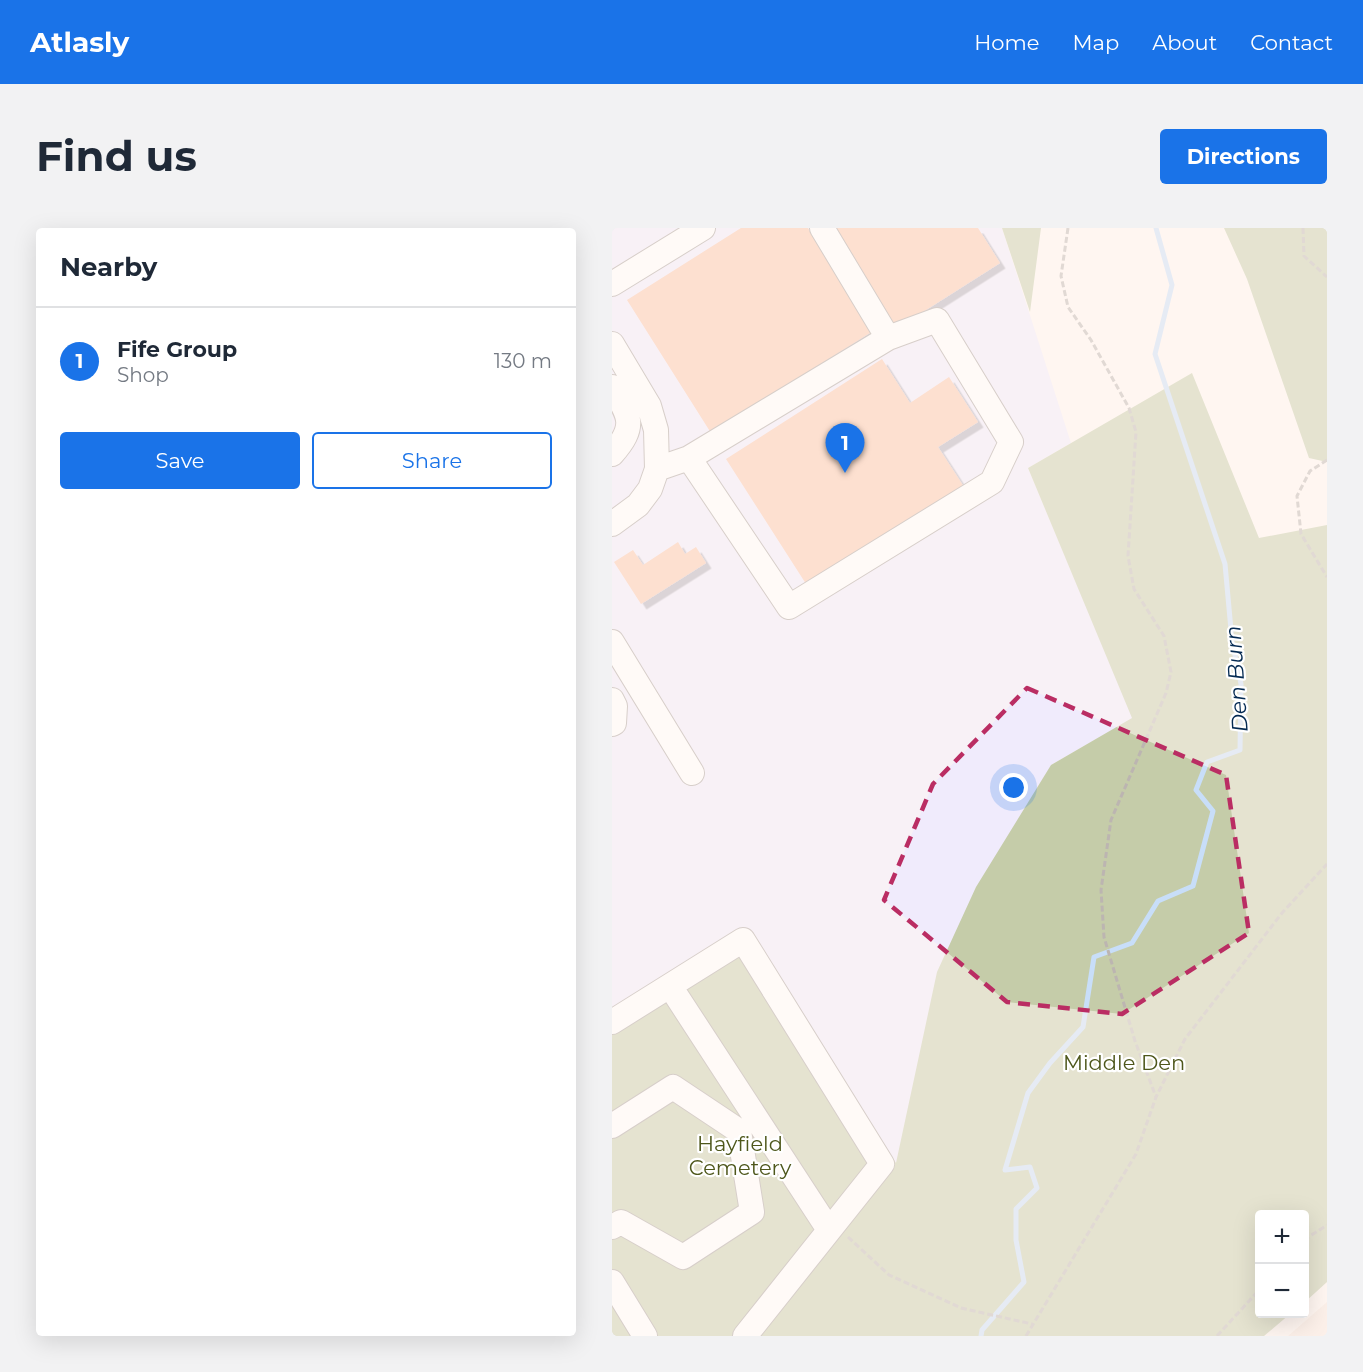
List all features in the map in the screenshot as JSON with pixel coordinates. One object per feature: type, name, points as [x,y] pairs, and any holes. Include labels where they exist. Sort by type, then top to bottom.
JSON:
[{"type":"street","points":[[612,284],[703,228]]},
{"type":"street","points":[[822,228],[888,338]]},
{"type":"street","points":[[657,469],[689,458],[888,338],[937,320],[1011,442],[992,482],[789,607],[689,458]]},
{"type":"street","points":[[612,344],[649,406],[656,430],[657,469],[650,489],[638,505],[612,524]]},
{"type":"street","points":[[612,387],[627,410],[630,422],[627,435],[612,454]]},
{"type":"street","points":[[612,642],[692,773]]},
{"type":"street","points":[[612,700],[615,706],[614,723],[612,724]]},
{"type":"street","points":[[612,1022],[743,940],[882,1164],[836,1231],[745,1336]]},
{"type":"street","points":[[670,986],[748,1126],[836,1231]]},
{"type":"street","points":[[612,1126],[673,1087],[748,1126]]},
{"type":"street","points":[[615,1220],[683,1257],[752,1212],[748,1126]]},
{"type":"street","points":[[612,1282],[645,1336]]},
{"type":"path","points":[[1068,228],[1061,276],[1068,307],[1091,340],[1129,408],[1136,432],[1128,556],[1134,589],[1164,636],[1171,672],[1166,693],[1111,820],[1101,890],[1104,937],[1135,1041],[1156,1097]]},
{"type":"path","points":[[1303,228],[1304,256],[1327,277]]},
{"type":"path","points":[[1327,460],[1310,471],[1297,496],[1301,534],[1327,577]]},
{"type":"path","points":[[1026,1336],[1136,1154],[1156,1097],[1185,1039],[1282,913],[1327,864]]},
{"type":"path","points":[[1309,1237],[1327,1225]]},
{"type":"path","points":[[836,1231],[889,1275],[962,1308],[1032,1324]]},
{"type":"path","points":[[1217,1336],[1255,1295]]},
{"type":"highlighted area","points":[[1027,688],[1226,775],[1249,933],[1122,1014],[1007,1002],[884,900],[933,784]]},
{"type":"shaded area","points":[[612,228],[1002,228],[1071,443],[1028,468],[1133,718],[1051,765],[896,1163],[749,929],[612,1012]]},
{"type":"shaded area","points":[[1327,1302],[1327,1336],[1288,1336],[1309,1318]]},
{"type":"green space","points":[[1002,228],[1041,228],[1030,312]]},
{"type":"green space","points":[[1224,228],[1327,228],[1327,462],[1309,458],[1247,279]]},
{"type":"green space","name":"Middle Den","points":[[1192,373],[1259,538],[1327,525],[1327,1282],[1309,1298],[1309,1210],[1255,1210],[1255,1318],[1285,1318],[1264,1336],[612,1336],[612,1012],[749,929],[896,1163],[937,972],[976,887],[1051,765],[1132,718],[1028,468]]},
{"type":"building","points":[[741,228],[808,228],[873,331],[711,433],[627,300]]},
{"type":"building","points":[[832,228],[978,228],[1000,263],[896,329]]},
{"type":"building","points":[[882,359],[910,403],[949,377],[978,422],[938,447],[964,487],[808,587],[726,459]]},
{"type":"building","points":[[678,542],[685,554],[696,547],[706,563],[641,604],[614,562],[633,550],[643,565]]},
{"type":"waterway","name":"Den Burn","points":[[981,1336],[982,1330],[1024,1282],[1016,1240],[1016,1209],[1037,1188],[1030,1167],[1005,1170],[1028,1093],[1050,1063],[1083,1027],[1094,957],[1132,943],[1158,901],[1193,886],[1213,811],[1196,790],[1207,762],[1240,750],[1241,684],[1232,641],[1225,564],[1155,354],[1172,285],[1156,228]]},
{"type":"place","name":"Fife Group","points":[[845,473]]},
{"type":"park label","name":"Hayfield Cemetery","points":[[740,1156]]}]
